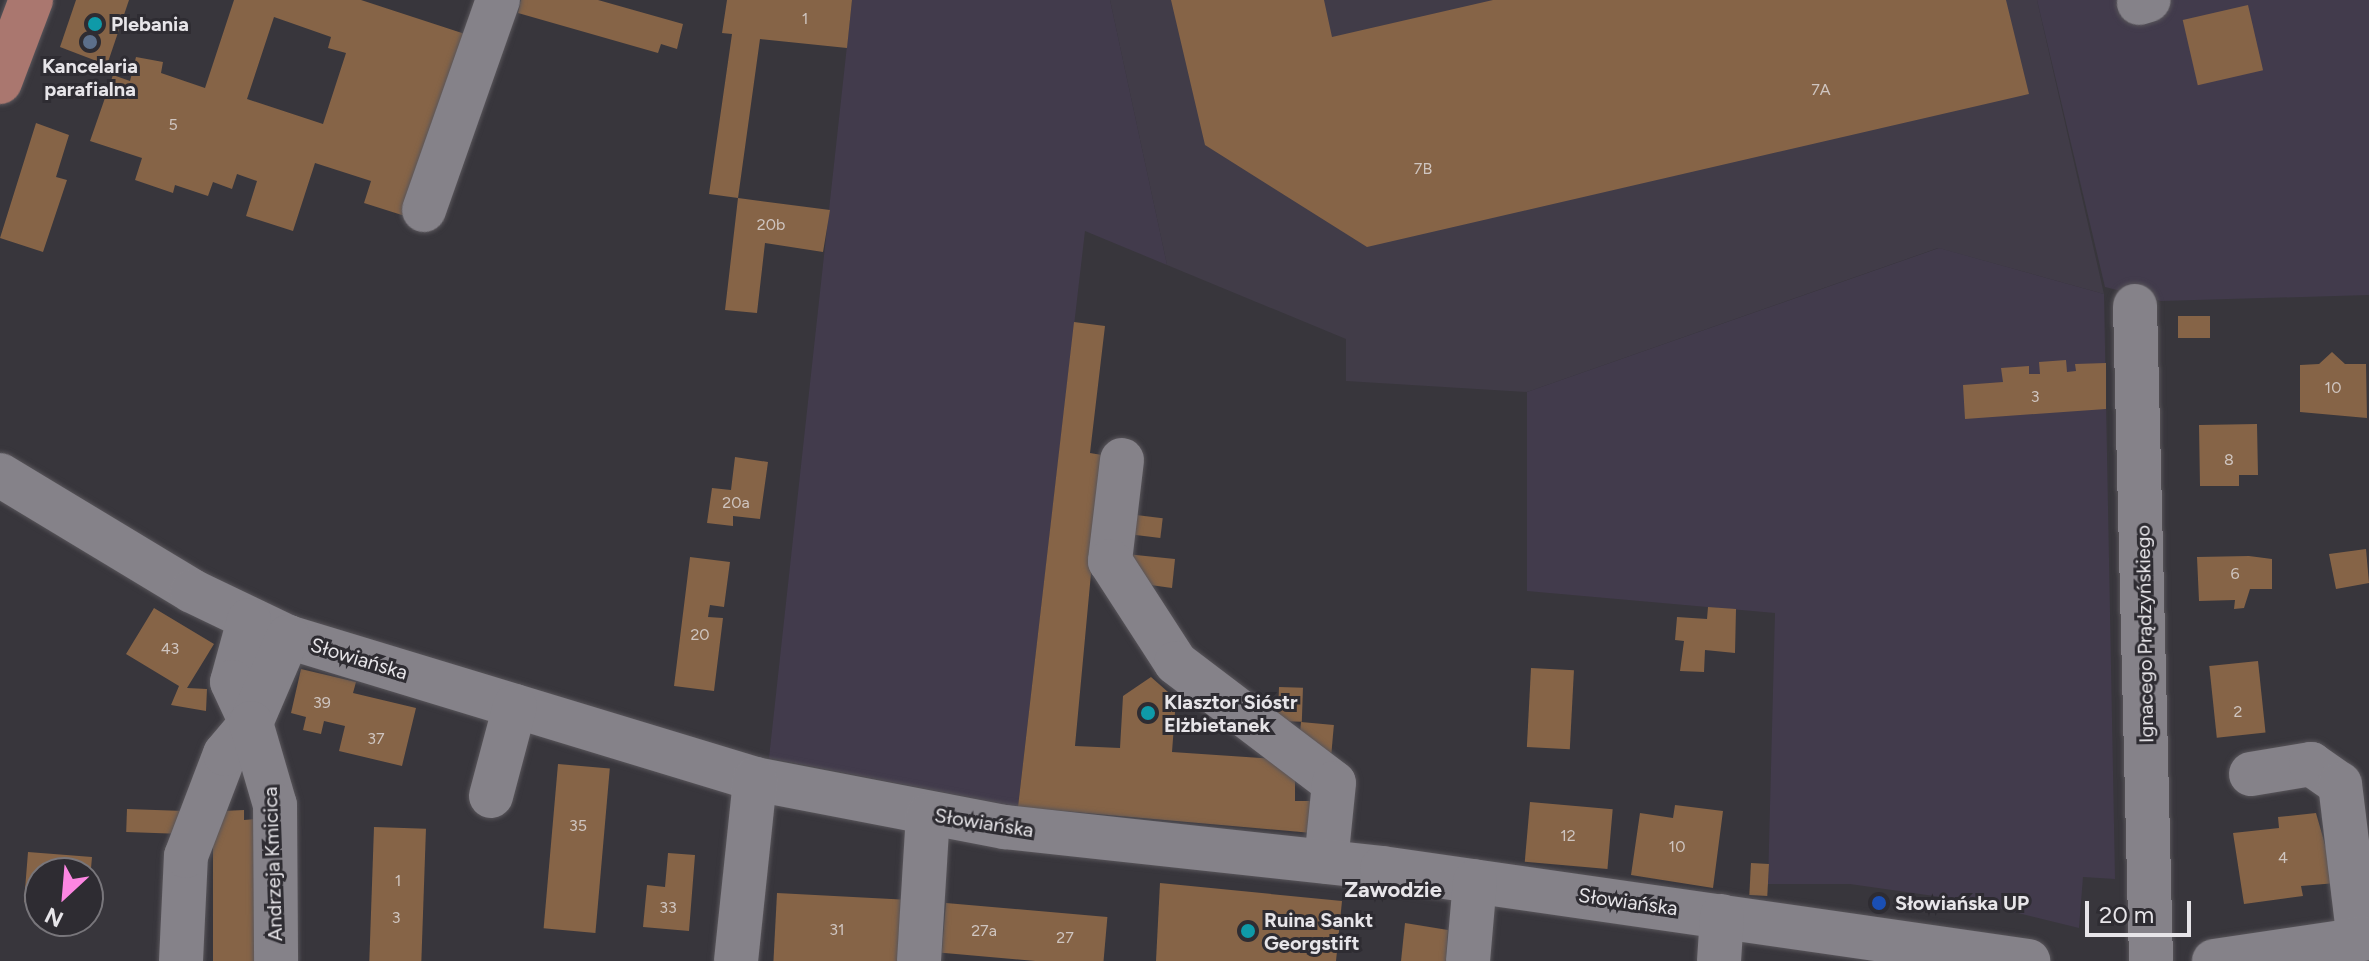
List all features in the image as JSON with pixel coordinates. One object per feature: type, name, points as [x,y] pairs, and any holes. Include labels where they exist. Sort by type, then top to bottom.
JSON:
[{"type":"main road","points":[[0,82],[31,0]]},
{"type":"street","points":[[424,210],[498,0]]},
{"type":"street","name":"Ignacego Prądzyńskiego","points":[[2135,306],[2151,961]]},
{"type":"street","points":[[1122,460],[1110,561],[1176,663],[1334,783],[1326,862]]},
{"type":"street","name":"Słowiańska","points":[[0,475],[249,620],[288,637],[755,779],[928,815],[1475,881],[1722,916],[1899,952],[2028,961]]},
{"type":"street","name":"Andrzeja Kmicica","points":[[249,620],[232,682],[251,723],[275,805],[276,961]]},
{"type":"street","points":[[181,961],[186,856],[225,754],[251,723],[288,637]]},
{"type":"street","points":[[491,796],[515,706]]},
{"type":"street","points":[[2214,961],[2364,939],[2340,784],[2311,764],[2251,774]]},
{"type":"street","points":[[736,961],[755,779]]},
{"type":"street","points":[[919,961],[928,815]]},
{"type":"street","points":[[1468,961],[1475,881]]},
{"type":"street","points":[[1719,961],[1722,916]]},
{"type":"shaded area","points":[[852,0],[1110,0],[1167,265],[1085,231],[1018,807],[769,758]]},
{"type":"shaded area","points":[[1110,0],[2037,0],[2104,294],[1938,248],[1527,392],[1346,381],[1346,339],[1167,265]]},
{"type":"shaded area","points":[[2037,0],[2369,0],[2369,295],[2161,301],[2105,287]]},
{"type":"shaded area","points":[[1939,248],[2104,294],[2115,879],[2083,877],[2079,928],[1969,901],[1850,884],[1768,884],[1775,613],[1527,591],[1527,392]]},
{"type":"building","name":"Plebania","points":[[76,0],[129,0],[107,65],[60,47]]},
{"type":"building","points":[[234,0],[361,0],[465,34],[405,216],[364,203],[371,181],[315,163],[293,231],[246,216],[257,181],[237,174],[232,189],[213,182],[208,196],[175,185],[173,193],[135,180],[142,158],[90,141],[113,75],[130,81],[136,57],[163,62],[161,73],[205,88]],"holes":[[[274,17],[331,37],[328,48],[346,53],[323,124],[247,99]]]},
{"type":"building","points":[[521,0],[598,0],[683,24],[677,49],[661,44],[658,53],[518,13]]},
{"type":"building","points":[[727,0],[852,0],[847,48],[760,39],[738,198],[709,194],[732,34],[722,33]]},
{"type":"building","points":[[1171,0],[1324,0],[1332,37],[1493,0],[2006,0],[2029,94],[1367,247],[1205,145]]},
{"type":"building","points":[[2248,5],[2263,70],[2198,85],[2183,20]]},
{"type":"building","points":[[36,123],[69,135],[56,177],[67,180],[43,252],[0,238]]},
{"type":"building","points":[[738,198],[830,210],[823,252],[765,243],[757,313],[725,310]]},
{"type":"building","points":[[2178,316],[2210,316],[2210,338],[2178,338]]},
{"type":"building","name":"Klasztor Sióstr Elżbietanek","points":[[1074,322],[1105,326],[1090,453],[1102,455],[1075,746],[1120,748],[1123,696],[1151,677],[1176,699],[1172,752],[1277,759],[1276,767],[1295,769],[1295,801],[1313,801],[1312,833],[1018,807]]},
{"type":"building","points":[[2332,352],[2345,364],[2366,364],[2367,418],[2300,412],[2300,365],[2319,364]]},
{"type":"building","points":[[2066,360],[2067,372],[2076,371],[2075,364],[2106,363],[2106,409],[1965,419],[1963,385],[2003,382],[2001,368],[2029,366],[2029,374],[2040,374],[2039,362]]},
{"type":"building","points":[[2257,424],[2258,475],[2239,475],[2239,486],[2200,486],[2199,425]]},
{"type":"building","points":[[735,457],[768,462],[760,519],[733,516],[733,526],[707,523],[712,488],[731,490]]},
{"type":"building","points":[[1128,514],[1163,518],[1160,538],[1126,534]]},
{"type":"building","points":[[2366,549],[2369,583],[2336,589],[2329,554]]},
{"type":"building","points":[[1126,554],[1175,559],[1172,588],[1143,584]]},
{"type":"building","points":[[690,557],[730,562],[724,607],[710,605],[708,617],[723,618],[714,691],[674,686]]},
{"type":"building","points":[[2197,557],[2272,559],[2272,589],[2250,589],[2244,608],[2234,609],[2235,600],[2199,601]]},
{"type":"building","points":[[1708,607],[1736,609],[1735,653],[1705,650],[1704,672],[1680,671],[1684,641],[1675,640],[1677,617],[1707,619]]},
{"type":"building","points":[[154,608],[214,644],[187,688],[207,689],[206,711],[171,705],[179,686],[126,654]]},
{"type":"building","points":[[2258,661],[2266,733],[2217,738],[2209,666]]},
{"type":"building","points":[[1531,668],[1574,670],[1570,749],[1527,747]]},
{"type":"building","points":[[301,669],[356,682],[353,693],[416,708],[402,766],[339,751],[345,726],[324,721],[321,734],[303,730],[306,717],[291,713]]},
{"type":"building","points":[[1279,687],[1303,688],[1302,722],[1278,721]]},
{"type":"building","points":[[1301,722],[1334,725],[1331,753],[1299,750]]},
{"type":"building","points":[[558,764],[610,769],[595,933],[544,928]]},
{"type":"building","points":[[1530,802],[1613,809],[1607,869],[1525,862]]},
{"type":"building","points":[[1675,805],[1723,811],[1713,888],[1631,875],[1640,813],[1673,818]]},
{"type":"building","points":[[127,809],[184,811],[183,834],[126,832]]},
{"type":"building","points":[[244,810],[244,820],[257,819],[257,961],[213,961],[213,819],[223,811]]},
{"type":"building","points":[[2316,813],[2336,883],[2301,886],[2303,896],[2244,904],[2233,833],[2279,828],[2278,817]]},
{"type":"building","points":[[374,827],[426,829],[421,961],[369,961]]},
{"type":"building","points":[[28,852],[92,857],[28,857]]},
{"type":"building","points":[[668,853],[695,855],[689,931],[643,927],[647,885],[665,887]]},
{"type":"building","points":[[1751,863],[1769,864],[1767,896],[1749,895]]},
{"type":"building","name":"Ruina Sankt Georgstift","points":[[1160,883],[1342,901],[1336,961],[1156,961]]},
{"type":"building","points":[[777,893],[901,899],[898,961],[773,961]]},
{"type":"building","points":[[946,903],[1107,917],[1104,961],[1035,961],[942,953]]},
{"type":"building","points":[[1405,923],[1448,930],[1446,961],[1401,961]]},
{"type":"place","name":"Plebania","points":[[95,24]]},
{"type":"place","name":"Kancelaria parafialna","points":[[90,42]]},
{"type":"place","name":"Klasztor Sióstr Elżbietanek","points":[[1148,713]]},
{"type":"place","name":"Słowiańska UP","points":[[1879,903]]},
{"type":"place","name":"Ruina Sankt Georgstift","points":[[1248,931]]},
{"type":"district","name":"Zawodzie","points":[[1393,890]]}]
